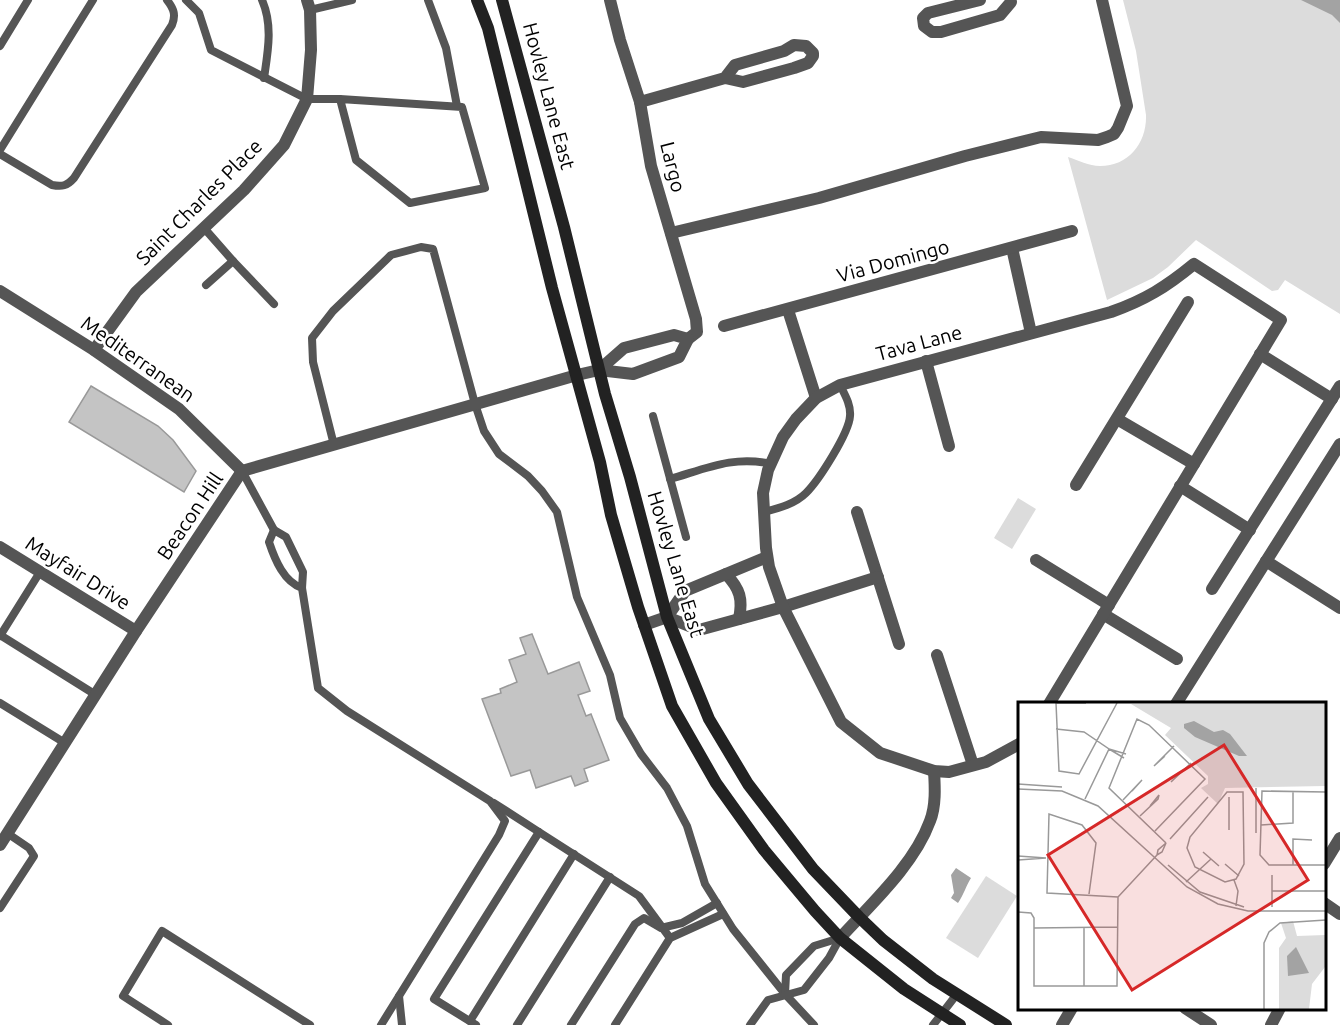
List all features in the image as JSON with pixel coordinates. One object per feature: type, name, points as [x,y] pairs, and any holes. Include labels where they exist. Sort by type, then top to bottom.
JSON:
[{"type":"main road","points":[[477,0],[488,28],[534,218],[600,462],[611,516],[644,625],[672,706],[716,783],[764,850],[840,938],[904,989],[960,1025]]},
{"type":"main road","name":"Hovley Lane East","points":[[502,0],[564,227],[599,370],[667,617],[710,719],[748,783],[813,869],[858,917],[933,979],[1006,1025]]},
{"type":"street","name":"Largo","points":[[577,375],[599,370],[633,374],[679,357],[688,339],[697,332],[696,319],[651,166],[639,102],[610,0]]},
{"type":"street","points":[[980,0],[928,13],[923,18],[924,26],[932,32],[941,32],[1000,15],[1011,1]]},
{"type":"street","points":[[671,233],[819,198],[965,156],[1041,137],[1098,140],[1114,134],[1122,120],[1126,105],[1102,0]]},
{"type":"street","name":"Saint Charles Place","points":[[94,350],[136,292],[244,190],[285,145],[307,99],[311,50],[308,5]]},
{"type":"street","points":[[639,102],[725,78],[743,82],[794,68],[808,63],[813,53],[806,46],[794,45],[784,51],[735,65],[725,78]]},
{"type":"street","name":"Via Domingo","points":[[724,326],[1072,231]]},
{"type":"street","points":[[1012,248],[1031,333]]},
{"type":"street","name":"Tava Lane","points":[[1018,745],[986,762],[949,772],[934,771],[880,753],[841,722],[783,607],[769,567],[763,493],[771,464],[783,437],[816,398],[840,385],[1087,319],[1139,302],[1165,287],[1194,264],[1281,320],[1260,354]]},
{"type":"street","name":"Mediterranean","points":[[0,291],[94,350],[179,409],[242,471]]},
{"type":"street","points":[[1076,485],[1188,303]]},
{"type":"street","points":[[788,310],[816,398]]},
{"type":"street","name":"Largo","points":[[599,370],[624,348],[674,336],[688,339]]},
{"type":"street","points":[[1050,702],[1260,354],[1332,399]]},
{"type":"street","points":[[926,361],[949,446]]},
{"type":"street","name":"Beacon Hill","points":[[0,845],[136,631],[242,471],[577,375]]},
{"type":"street","points":[[1212,589],[1340,386]]},
{"type":"street","points":[[1117,419],[1194,464]]},
{"type":"street","points":[[1177,702],[1340,444]]},
{"type":"street","points":[[1180,486],[1250,530]]},
{"type":"street","points":[[857,512],[899,644]]},
{"type":"street","name":"Mayfair Drive","points":[[0,547],[136,631]]},
{"type":"street","points":[[644,625],[667,617],[685,591],[767,557]]},
{"type":"street","points":[[1036,560],[1177,658]]},
{"type":"street","points":[[1266,561],[1340,608]]},
{"type":"street","points":[[726,574],[737,586],[741,597],[739,619]]},
{"type":"street","points":[[667,617],[699,630],[878,577]]},
{"type":"street","points":[[938,655],[974,765]]},
{"type":"street","points":[[840,938],[893,880],[917,847],[931,820],[935,789],[934,771]]},
{"type":"street","points":[[1325,861],[1340,838]]},
{"type":"street","points":[[1325,904],[1340,914]]},
{"type":"street","points":[[1062,1025],[1071,1010]]},
{"type":"street","points":[[1188,1010],[1211,1025]]},
{"type":"street","points":[[1271,1025],[1280,1010]]},
{"type":"lane","points":[[0,46],[28,0]]},
{"type":"lane","points":[[93,0],[0,152],[52,185],[61,187],[69,184],[74,178],[172,25],[175,18],[174,12],[167,0]]},
{"type":"lane","points":[[186,0],[199,13],[210,50],[307,99],[340,99],[462,107],[485,188],[410,203],[356,160],[340,99]]},
{"type":"lane","points":[[262,0],[267,12],[270,41],[264,78]]},
{"type":"lane","points":[[308,5],[352,0]]},
{"type":"lane","points":[[428,0],[446,48],[457,106]]},
{"type":"lane","points":[[204,228],[274,304]]},
{"type":"lane","points":[[334,445],[314,362],[312,338],[333,311],[391,255],[421,247],[433,249],[484,431],[499,453],[528,476],[542,491],[556,512],[577,597],[610,675],[620,718],[641,754],[672,798],[687,826],[705,884],[723,914],[785,994],[814,1025]]},
{"type":"lane","points":[[206,285],[233,261]]},
{"type":"lane","points":[[764,512],[786,506],[806,493],[844,436],[850,416],[850,406],[840,385]]},
{"type":"lane","points":[[653,416],[686,537]]},
{"type":"lane","points":[[670,480],[727,462],[754,460],[771,464]]},
{"type":"lane","points":[[242,471],[274,530],[286,537],[303,572],[302,588],[318,688],[347,711],[639,896],[670,938]]},
{"type":"lane","points":[[274,530],[269,542],[275,560],[292,585],[302,588]]},
{"type":"lane","points":[[40,572],[0,635],[96,695]]},
{"type":"lane","points":[[0,703],[65,743]]},
{"type":"lane","points":[[381,1025],[500,835],[505,821],[490,801]]},
{"type":"lane","points":[[539,832],[434,999],[473,1023],[574,854]]},
{"type":"lane","points":[[0,908],[34,856],[29,848],[7,833]]},
{"type":"lane","points":[[517,1025],[610,877]]},
{"type":"lane","points":[[571,1025],[634,924],[644,918],[661,928],[682,923],[717,903]]},
{"type":"lane","points":[[615,1025],[670,938],[723,914]]},
{"type":"lane","points":[[168,1025],[123,996],[162,931],[310,1025]]},
{"type":"lane","points":[[785,994],[786,975],[814,946],[840,938]]},
{"type":"lane","points":[[750,1025],[768,1000],[804,990],[829,958],[840,938]]},
{"type":"lane","points":[[933,1025],[957,994]]},
{"type":"lane","points":[[399,996],[402,1025]]},
{"type":"shaded area","points":[[1123,0],[1340,0],[1340,314],[1285,280],[1278,290],[1272,291],[1196,240],[1153,278],[1107,300],[1068,157],[1092,165],[1110,165],[1128,157],[1140,143],[1146,125],[1146,115],[1136,51]]},
{"type":"shaded area","points":[[1301,0],[1340,0],[1340,23],[1332,15]]},
{"type":"shaded area","points":[[1018,498],[1036,509],[1012,549],[994,538]]},
{"type":"shaded area","points":[[956,868],[971,878],[958,903],[951,898],[954,893],[951,875]]},
{"type":"shaded area","points":[[986,876],[1017,896],[978,958],[946,938]]},
{"type":"building","points":[[91,386],[158,426],[173,440],[196,471],[184,492],[69,422]]},
{"type":"building","points":[[532,634],[548,674],[579,662],[590,691],[578,695],[586,716],[591,714],[609,760],[584,769],[588,781],[575,786],[571,776],[536,788],[530,770],[511,776],[482,699],[501,693],[500,689],[517,682],[509,660],[526,654],[520,638]]}]
